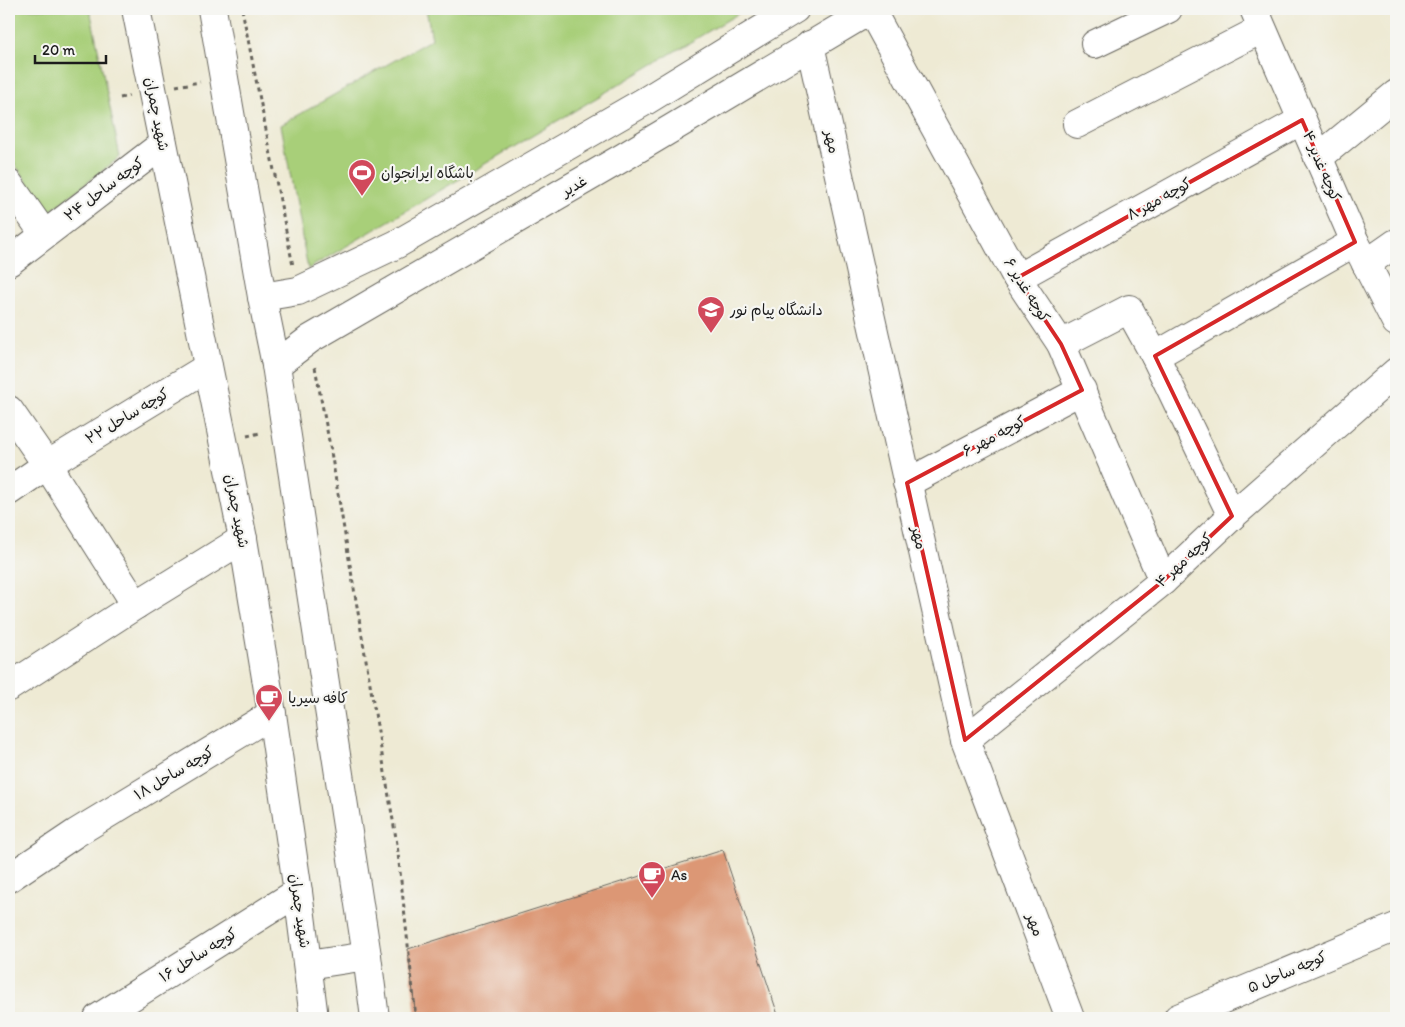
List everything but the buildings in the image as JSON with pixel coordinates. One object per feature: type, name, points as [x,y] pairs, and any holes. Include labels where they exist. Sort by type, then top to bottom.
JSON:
[{"type":"street","name":"شهید چمران","points":[[136,9],[243,539],[272,714],[314,1018]]},
{"type":"street","points":[[212,9],[262,297],[276,365],[375,1018]]},
{"type":"street","points":[[262,297],[298,291],[406,239],[647,100],[795,9]]},
{"type":"street","name":"غدیر","points":[[276,365],[310,338],[622,158],[872,9]]},
{"type":"street","name":"کوچه غدیر ۶","points":[[872,9],[1017,278],[1061,344],[1163,580]]},
{"type":"street","points":[[1095,44],[1168,9]]},
{"type":"street","points":[[1077,124],[1258,19]]},
{"type":"street","name":"کوچه غدیر ۴","points":[[1258,19],[1361,253],[1396,322]]},
{"type":"street","name":"مهر","points":[[810,45],[965,740],[1070,1018]]},
{"type":"street","points":[[1318,158],[1396,94]]},
{"type":"street","name":"کوچه مهر ۸","points":[[1017,278],[1302,120]]},
{"type":"street","name":"کوچه ساحل ۲۴","points":[[9,262],[163,144]]},
{"type":"street","points":[[9,184],[44,234]]},
{"type":"street","points":[[1155,356],[1361,253],[1396,243]]},
{"type":"street","points":[[336,273],[333,283],[336,296],[344,306],[355,312]]},
{"type":"street","points":[[1061,344],[1129,309],[1155,356],[1232,516]]},
{"type":"street","name":"کوچه ساحل ۲۲","points":[[9,491],[46,465],[208,368]]},
{"type":"street","name":"کوچه مهر ۴","points":[[965,740],[1163,580],[1232,516],[1396,372]]},
{"type":"street","name":"کوچه مهر ۶","points":[[907,483],[1082,390]]},
{"type":"street","points":[[9,410],[136,605]]},
{"type":"street","points":[[9,687],[243,539]]},
{"type":"street","name":"کوچه ساحل ۱۸","points":[[9,878],[76,833],[272,714]]},
{"type":"street","name":"کوچه ساحل ۱۶","points":[[98,1018],[298,892]]},
{"type":"street","name":"کوچه ساحل ۵","points":[[1178,1018],[1396,927]]},
{"type":"street","points":[[308,965],[367,956]]},
{"type":"path","points":[[242,9],[298,291]]},
{"type":"path","points":[[120,98],[152,90],[255,73]]},
{"type":"path","points":[[310,338],[397,844],[416,1018]]},
{"type":"highlighted area","points":[[1302,120],[1355,242],[1155,356],[1232,516],[1163,581],[965,740],[907,483],[1082,390],[1061,344],[1017,278]]},
{"type":"green space","points":[[9,9],[90,9],[120,157],[49,212],[9,156]]},
{"type":"green space","name":"باشگاه ایرانجوان","points":[[426,9],[746,9],[308,269],[281,125],[432,39]]},
{"type":"place","name":"باشگاه ایرانجوان","points":[[362,197]]},
{"type":"place","name":"دانشگاه پیام نور","points":[[711,334]]},
{"type":"place","name":"کافه سیریا","points":[[269,722]]},
{"type":"place","name":"As","points":[[652,899]]}]
